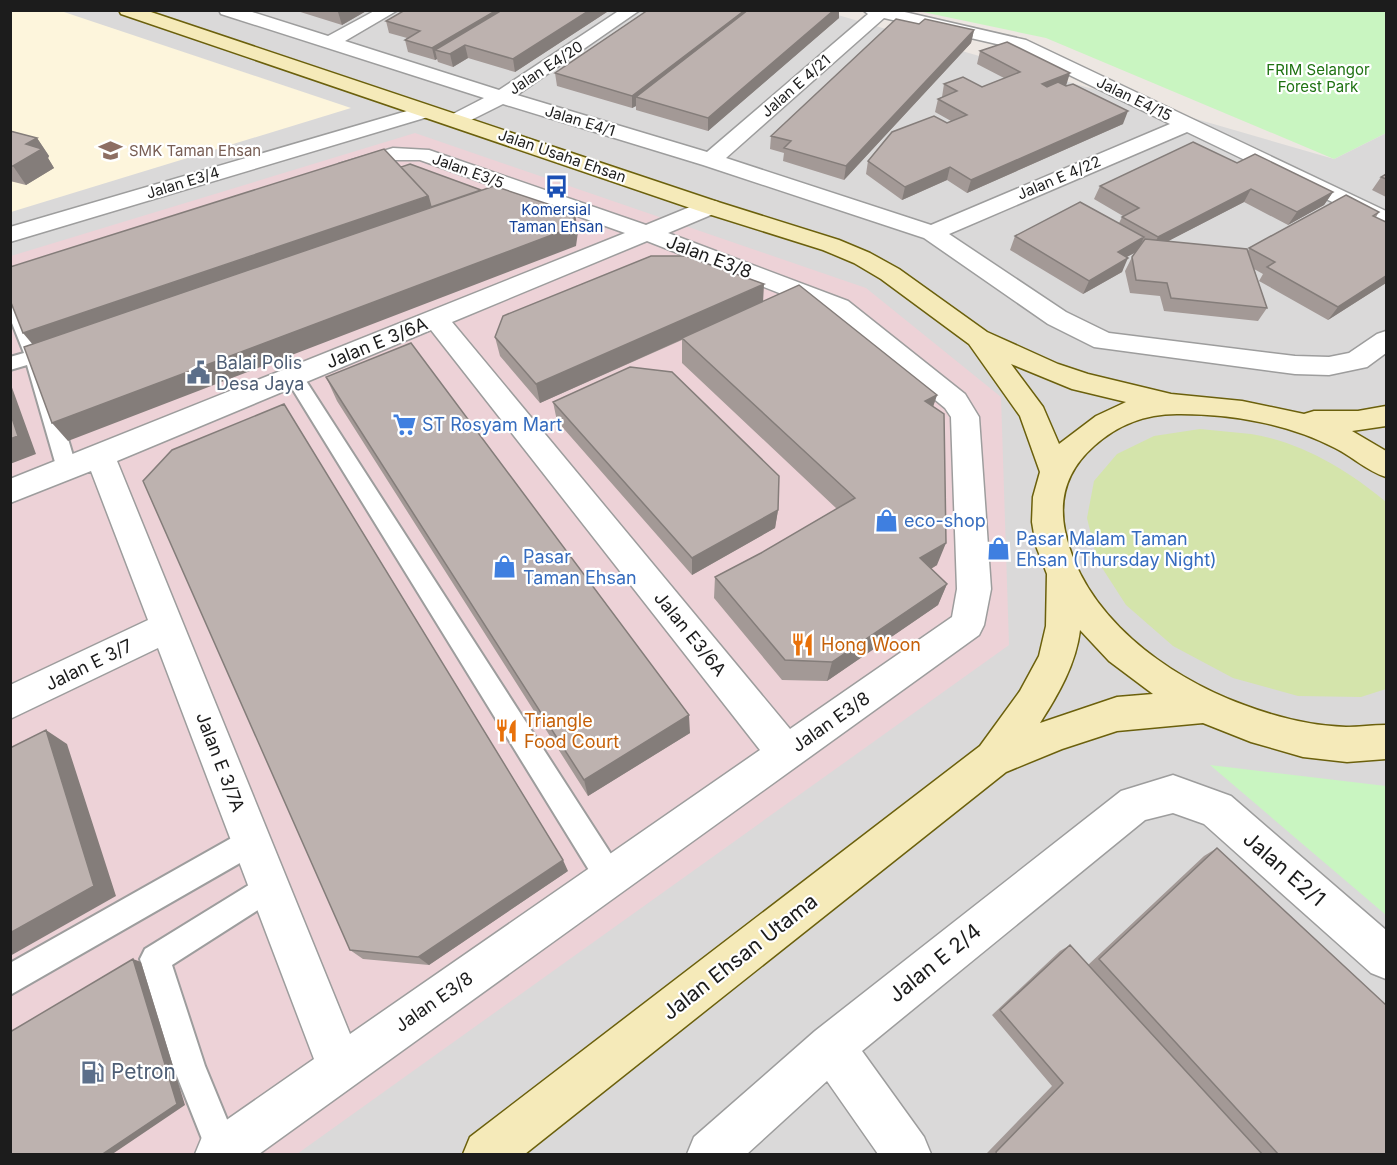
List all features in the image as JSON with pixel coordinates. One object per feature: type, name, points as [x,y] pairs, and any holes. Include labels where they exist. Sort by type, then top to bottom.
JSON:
[{"type":"street","name":"Jalan Usaha Ehsan","points":[[127,10],[424,112],[456,120],[710,207],[831,245],[890,273],[978,338],[1048,370],[1082,382],[1164,402]]},
{"type":"street","name":"Jalan E4/1","points":[[228,10],[501,97],[711,160],[932,233],[1057,318],[1103,341],[1329,366],[1357,361],[1386,340]]},
{"type":"street","points":[[330,42],[390,10]]},
{"type":"street","name":"Jalan E4/20","points":[[456,120],[501,97],[632,10]]},
{"type":"street","name":"Jalan E4/15","points":[[876,12],[1020,44],[1386,219]]},
{"type":"street","name":"Jalan E 4/21","points":[[711,160],[876,12]]},
{"type":"street","name":"Jalan E3/4","points":[[10,234],[424,112]]},
{"type":"street","name":"Jalan E 4/22","points":[[932,233],[1187,124]]},
{"type":"street","name":"Jalan E3/5","points":[[325,175],[393,154],[423,154],[648,233]]},
{"type":"street","name":"Jalan E 3/6A","points":[[10,492],[710,207]]},
{"type":"street","name":"Jalan E3/8","points":[[221,1153],[968,625],[974,589],[974,551],[965,417],[955,401],[839,307],[648,233]]},
{"type":"street","name":"Jalan E3/6A","points":[[436,319],[786,753]]},
{"type":"street","name":"Jalan Usaha Ehsan","points":[[978,338],[1033,414],[1055,472]]},
{"type":"street","points":[[1386,466],[1371,454],[1338,436],[1303,421],[1258,412],[1164,402],[1134,409],[1107,421],[1075,443],[1055,472],[1048,494],[1046,519],[1051,545],[1061,573],[1090,617],[1132,659],[1187,696],[1251,725],[1309,740],[1339,744],[1386,742]]},
{"type":"street","points":[[1303,421],[1358,420],[1386,416]]},
{"type":"street","name":"Jalan E 3/7A","points":[[84,462],[167,627],[341,1068]]},
{"type":"street","name":"Jalan Ehsan Utama","points":[[993,759],[1054,665],[1061,643],[1065,615],[1061,573]]},
{"type":"street","name":"Jalan E 3/7","points":[[10,703],[167,627]]},
{"type":"street","name":"Jalan Ehsan Utama","points":[[487,1155],[993,759],[1068,729],[1117,714],[1203,707],[1251,725]]},
{"type":"street","name":"Jalan E2/1","points":[[1173,794],[1217,810],[1386,958]]},
{"type":"street","name":"Jalan E 2/4","points":[[711,1155],[831,1047],[1134,804],[1173,794]]},
{"type":"street","points":[[831,1047],[907,1155]]},
{"type":"lane","points":[[492,195],[515,187]]},
{"type":"lane","points":[[10,294],[33,356],[84,462]]},
{"type":"lane","points":[[10,364],[78,341]]},
{"type":"lane","points":[[294,377],[610,878]]},
{"type":"lane","points":[[10,980],[251,841]]},
{"type":"lane","points":[[221,1153],[189,1066],[155,959],[270,886]]},
{"type":"lane","points":[[160,1085],[189,1066]]},
{"type":"shaded area","points":[[10,11],[824,11],[1334,159],[1386,133],[1386,1154],[11,1154]]},
{"type":"shaded area","name":"SMK Taman Ehsan","points":[[11,11],[61,11],[351,108],[11,212]]},
{"type":"shaded area","points":[[415,133],[866,288],[1001,397],[1009,645],[297,1154],[11,1154],[11,256]]},
{"type":"green space","name":"FRIM Selangor Forest Park","points":[[918,11],[1386,11],[1386,133],[1334,159],[1046,38]]},
{"type":"green space","points":[[1200,429],[1251,434],[1306,451],[1356,479],[1386,502],[1386,689],[1361,697],[1298,696],[1233,678],[1173,646],[1126,605],[1097,560],[1087,518],[1094,481],[1117,454],[1154,436]]},
{"type":"green space","points":[[1210,765],[1386,786],[1386,915]]},
{"type":"building","points":[[405,10],[497,10],[432,48],[405,40],[420,31],[386,21]]},
{"type":"building","points":[[502,10],[590,10],[513,59],[465,45],[450,54],[435,50]]},
{"type":"building","points":[[648,10],[745,10],[632,96],[555,73]]},
{"type":"building","points":[[748,10],[834,10],[708,118],[636,97]]},
{"type":"building","points":[[896,19],[919,24],[925,19],[974,30],[846,166],[784,148],[791,141],[771,136]]},
{"type":"building","points":[[1007,42],[1070,73],[1042,84],[1047,87],[1058,82],[1066,86],[1073,84],[1128,111],[971,180],[950,167],[905,187],[868,161],[892,132],[934,116],[947,123],[967,115],[938,99],[957,91],[944,84],[963,77],[982,87],[1020,72],[980,51]]},
{"type":"building","points":[[10,131],[37,138],[26,144],[42,149],[10,166]]},
{"type":"building","points":[[1193,142],[1237,163],[1255,154],[1333,192],[1297,212],[1251,189],[1158,237],[1122,217],[1139,208],[1100,186]]},
{"type":"building","points":[[384,149],[428,196],[23,333],[10,300],[10,267]]},
{"type":"building","points":[[410,164],[481,190],[431,207],[428,196],[401,167]]},
{"type":"building","points":[[494,186],[575,213],[573,227],[52,423],[24,347]]},
{"type":"building","points":[[1346,195],[1379,212],[1373,216],[1386,222],[1386,276],[1338,307],[1267,267],[1275,262],[1249,248]]},
{"type":"building","points":[[1080,202],[1144,237],[1118,252],[1128,258],[1089,281],[1015,236]]},
{"type":"building","points":[[1145,239],[1247,249],[1267,308],[1171,298],[1167,283],[1136,280],[1132,257]]},
{"type":"building","points":[[651,256],[686,256],[764,284],[536,384],[495,337],[503,316]]},
{"type":"building","points":[[799,285],[937,395],[925,401],[944,414],[946,543],[920,558],[947,584],[832,662],[785,660],[715,577],[855,498],[682,338]]},
{"type":"building","name":"Pasar Taman Ehsan","points":[[411,343],[689,715],[584,780],[326,377]]},
{"type":"building","points":[[630,367],[672,372],[779,476],[778,510],[692,558],[553,402]]},
{"type":"building","points":[[284,404],[563,860],[418,957],[350,950],[143,481],[172,450]]},
{"type":"building","points":[[10,412],[18,436],[10,439]]},
{"type":"building","points":[[46,730],[94,886],[10,933],[10,748]]},
{"type":"building","points":[[1217,848],[1386,1005],[1386,1155],[1279,1155],[1099,959]]},
{"type":"building","points":[[1070,945],[1263,1155],[997,1155],[996,1152],[1063,1083],[1000,1010]]},
{"type":"building","name":"Petron","points":[[133,959],[177,1104],[101,1155],[10,1155],[10,1032]]},
{"type":"place","name":"SMK Taman Ehsan","points":[[111,151]]},
{"type":"place","name":"Komersial Taman Ehsan","points":[[556,186]]},
{"type":"place","name":"Balai Polis Desa Jaya","points":[[198,373]]},
{"type":"place","name":"ST Rosyam Mart","points":[[404,425]]},
{"type":"place","name":"eco-shop","points":[[886,521]]},
{"type":"place","name":"Pasar Malam Taman Ehsan (Thursday Night)","points":[[998,549]]},
{"type":"place","name":"Pasar Taman Ehsan","points":[[505,567]]},
{"type":"place","name":"Hong Woon","points":[[803,645]]},
{"type":"place","name":"Triangle Food Court","points":[[506,731]]},
{"type":"place","name":"Petron","points":[[93,1072]]}]
